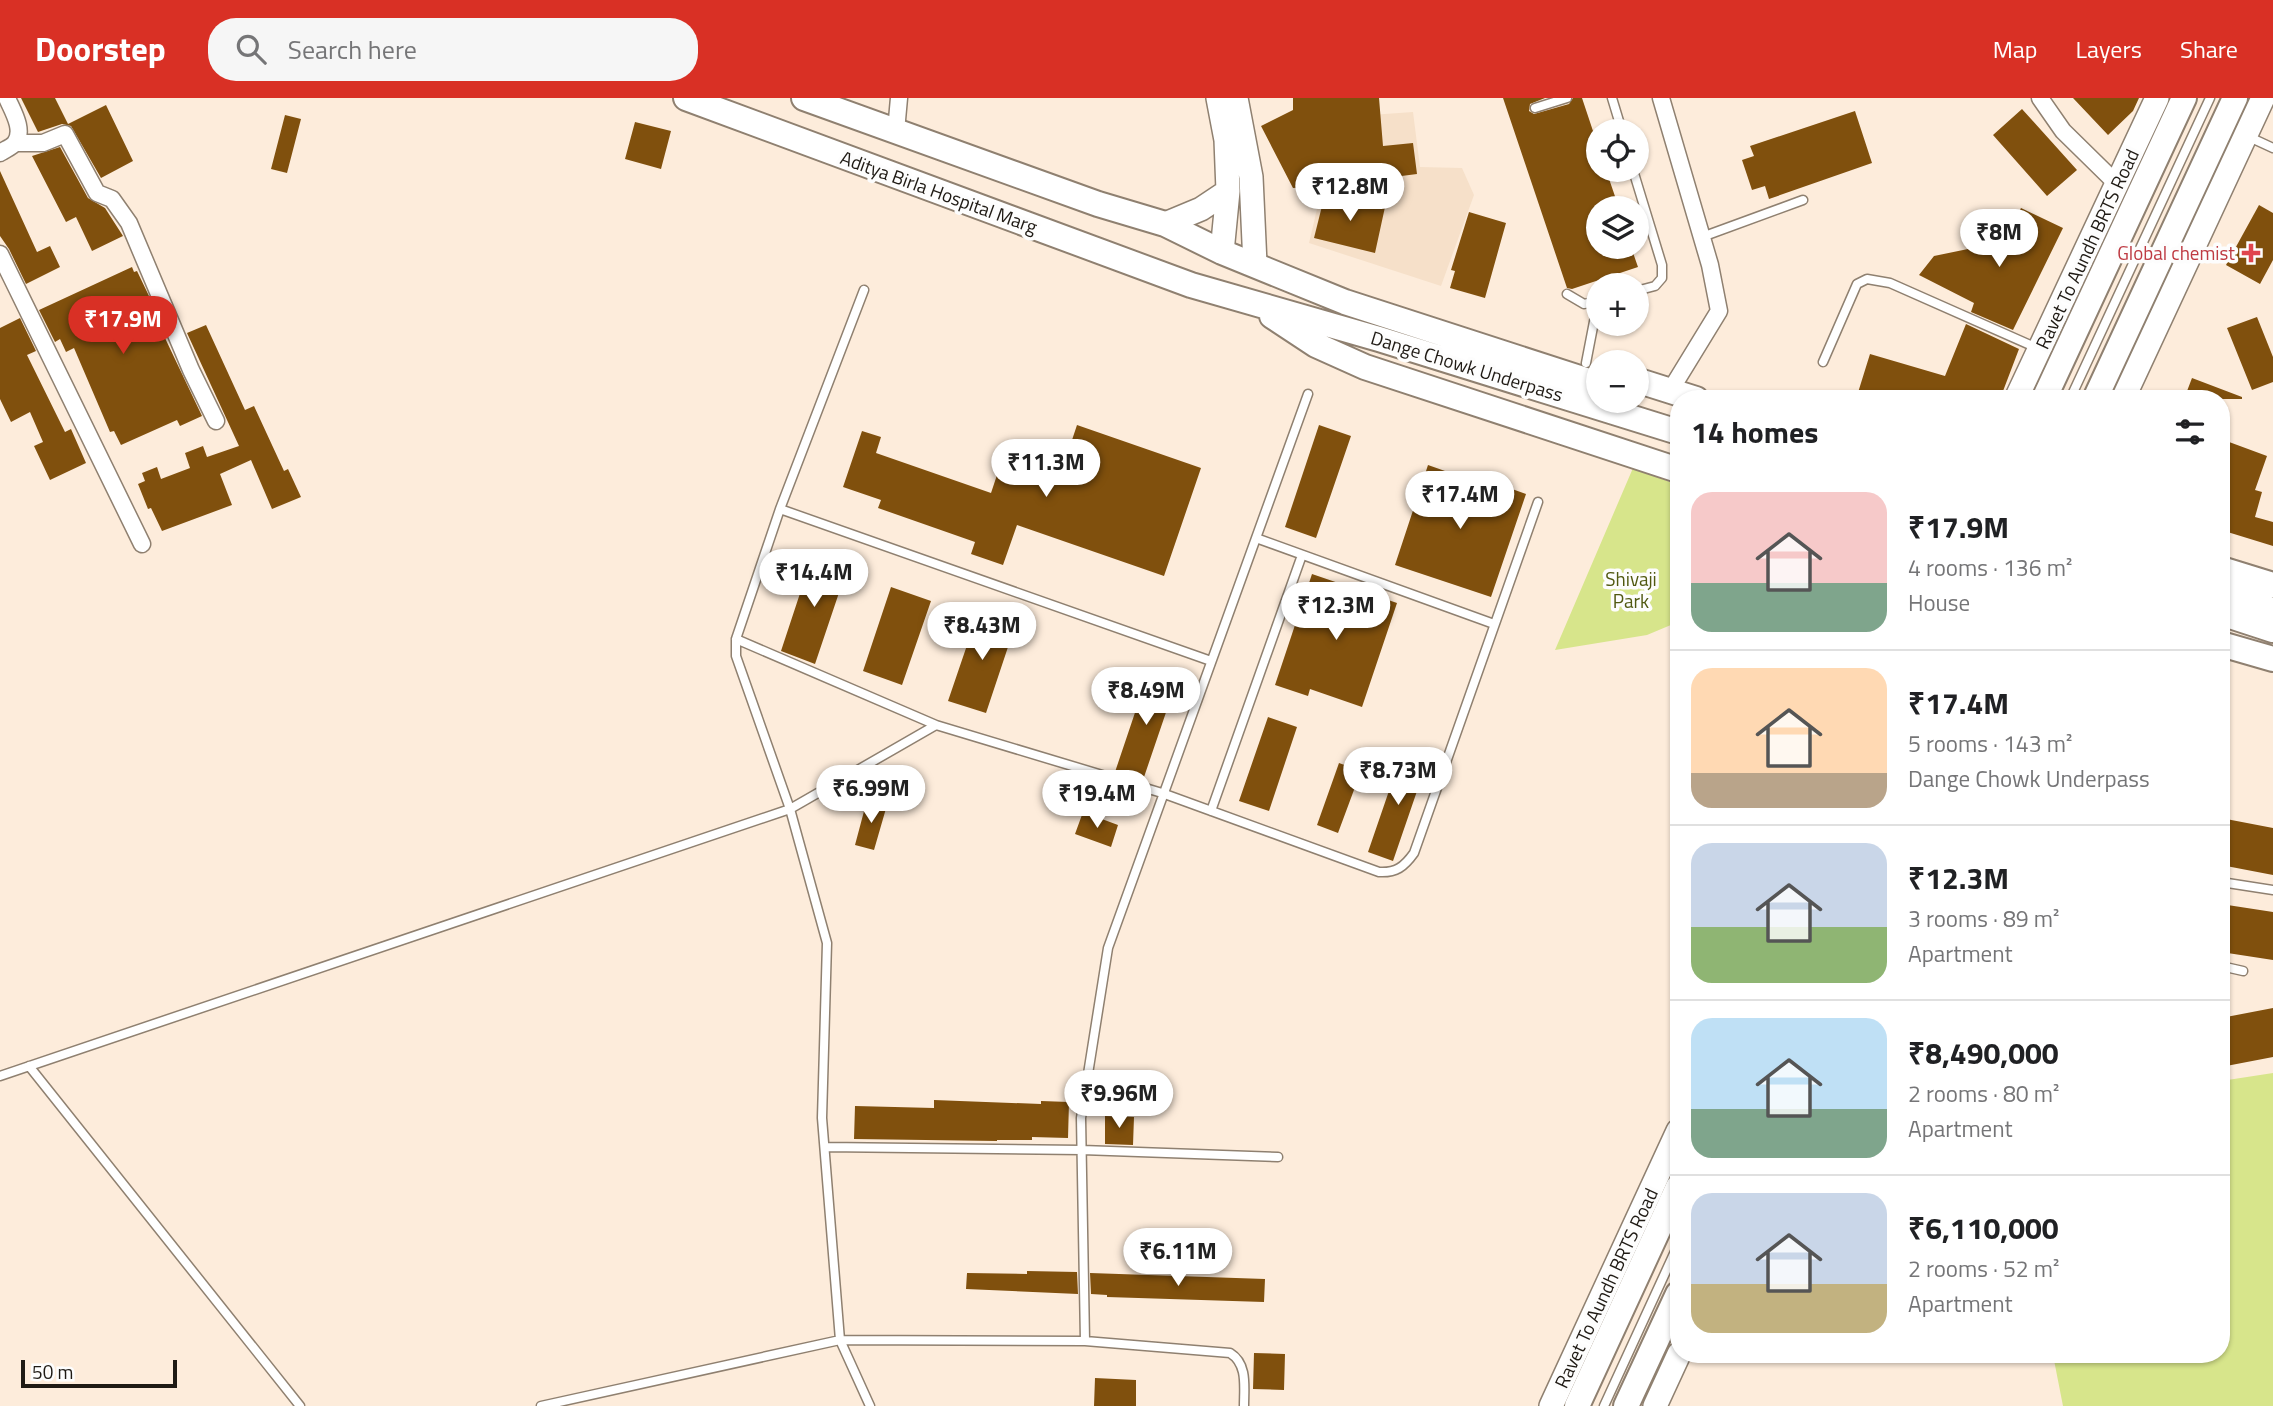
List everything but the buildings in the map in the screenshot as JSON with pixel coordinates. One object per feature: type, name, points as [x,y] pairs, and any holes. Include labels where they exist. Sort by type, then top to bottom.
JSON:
[{"type":"main road","name":"Aditya Birla Hospital Marg","points":[[686,98],[1191,285],[1254,304]]},
{"type":"main road","points":[[804,98],[1098,204],[1165,224],[1222,252],[1255,264]]},
{"type":"main road","points":[[2049,390],[2184,98]]},
{"type":"main road","points":[[2099,390],[2235,98]]},
{"type":"main road","name":"Dange Chowk Underpass","points":[[1255,264],[1345,302],[1586,370]]},
{"type":"main road","points":[[1254,304],[1315,345],[1365,367],[1670,467]]},
{"type":"main road","name":"Dange Chowk Underpass","points":[[1254,304],[1379,339],[1670,430]]},
{"type":"main road","points":[[1649,387],[1670,399]]},
{"type":"main road","points":[[1649,398],[1670,401]]},
{"type":"main road","points":[[2230,572],[2273,585]]},
{"type":"main road","points":[[2230,596],[2273,610]]},
{"type":"main road","points":[[2230,616],[2273,630]]},
{"type":"main road","points":[[2230,647],[2273,659]]},
{"type":"main road","points":[[1577,1406],[1670,1204]]},
{"type":"main road","points":[[1626,1406],[1670,1311]]},
{"type":"street","points":[[6,98],[17,123],[15,143]]},
{"type":"street","points":[[895,131],[899,98]]},
{"type":"street","points":[[1217,98],[1226,139],[1228,191],[1222,252]]},
{"type":"street","points":[[1236,98],[1251,177],[1255,264]]},
{"type":"street","points":[[1661,98],[1702,237],[1719,311],[1680,390]]},
{"type":"street","points":[[2040,98],[2063,131],[2117,184]]},
{"type":"street","name":"Ravet To Aundh BRTS Road","points":[[2020,390],[2157,98]]},
{"type":"street","points":[[2127,390],[2263,98]]},
{"type":"street","points":[[0,153],[15,143],[43,142],[65,134],[97,193],[112,199],[129,223],[215,421]]},
{"type":"street","points":[[1165,224],[1200,209],[1228,191]]},
{"type":"street","points":[[0,254],[142,544]]},
{"type":"street","name":"Ravet To Aundh BRTS Road","points":[[1551,1406],[1670,1148]]},
{"type":"street","points":[[1655,1406],[1675,1363]]},
{"type":"lane","points":[[1535,108],[1567,98]]},
{"type":"lane","points":[[1612,98],[1618,119]]},
{"type":"lane","points":[[2074,390],[2210,98]]},
{"type":"lane","points":[[2246,135],[2273,148]]},
{"type":"lane","points":[[1637,182],[1662,265],[1661,278],[1655,286],[1649,287]]},
{"type":"lane","points":[[1702,237],[1803,200]]},
{"type":"lane","points":[[1823,362],[1857,284],[1867,279],[1890,284],[2040,349]]},
{"type":"lane","points":[[864,290],[780,509],[736,639],[736,656],[790,809],[827,943],[822,1118],[840,1340],[870,1406]]},
{"type":"lane","points":[[1567,294],[1586,304]]},
{"type":"lane","points":[[1085,1341],[1083,1104],[1108,948],[1308,394]]},
{"type":"lane","points":[[736,639],[936,724],[1163,793],[1378,872],[1393,873],[1406,865],[1414,853],[1538,502]]},
{"type":"lane","points":[[780,509],[1211,661]]},
{"type":"lane","points":[[1256,538],[1494,624]]},
{"type":"lane","points":[[1211,811],[1302,555]]},
{"type":"lane","points":[[0,1076],[790,809],[936,724]]},
{"type":"lane","points":[[2230,883],[2273,890]]},
{"type":"lane","points":[[2230,969],[2243,971]]},
{"type":"lane","points":[[29,1066],[300,1406]]},
{"type":"lane","points":[[825,1147],[1082,1150],[1278,1157]]},
{"type":"lane","points":[[1604,1406],[1670,1262]]},
{"type":"lane","points":[[541,1406],[840,1340],[1085,1341],[1230,1353],[1241,1365],[1244,1406]]},
{"type":"shaded area","points":[[1413,112],[1420,167],[1462,168],[1474,195],[1441,286],[1309,243],[1322,188],[1314,119]]},
{"type":"green space","name":"Shivaji Park","points":[[1633,468],[1670,482],[1670,625],[1647,635],[1555,650]]},
{"type":"green space","points":[[2273,1073],[2273,1406],[2063,1406],[2055,1363],[2230,1363],[2230,1080]]},
{"type":"place","name":"Global chemist","points":[[2251,253]]}]
